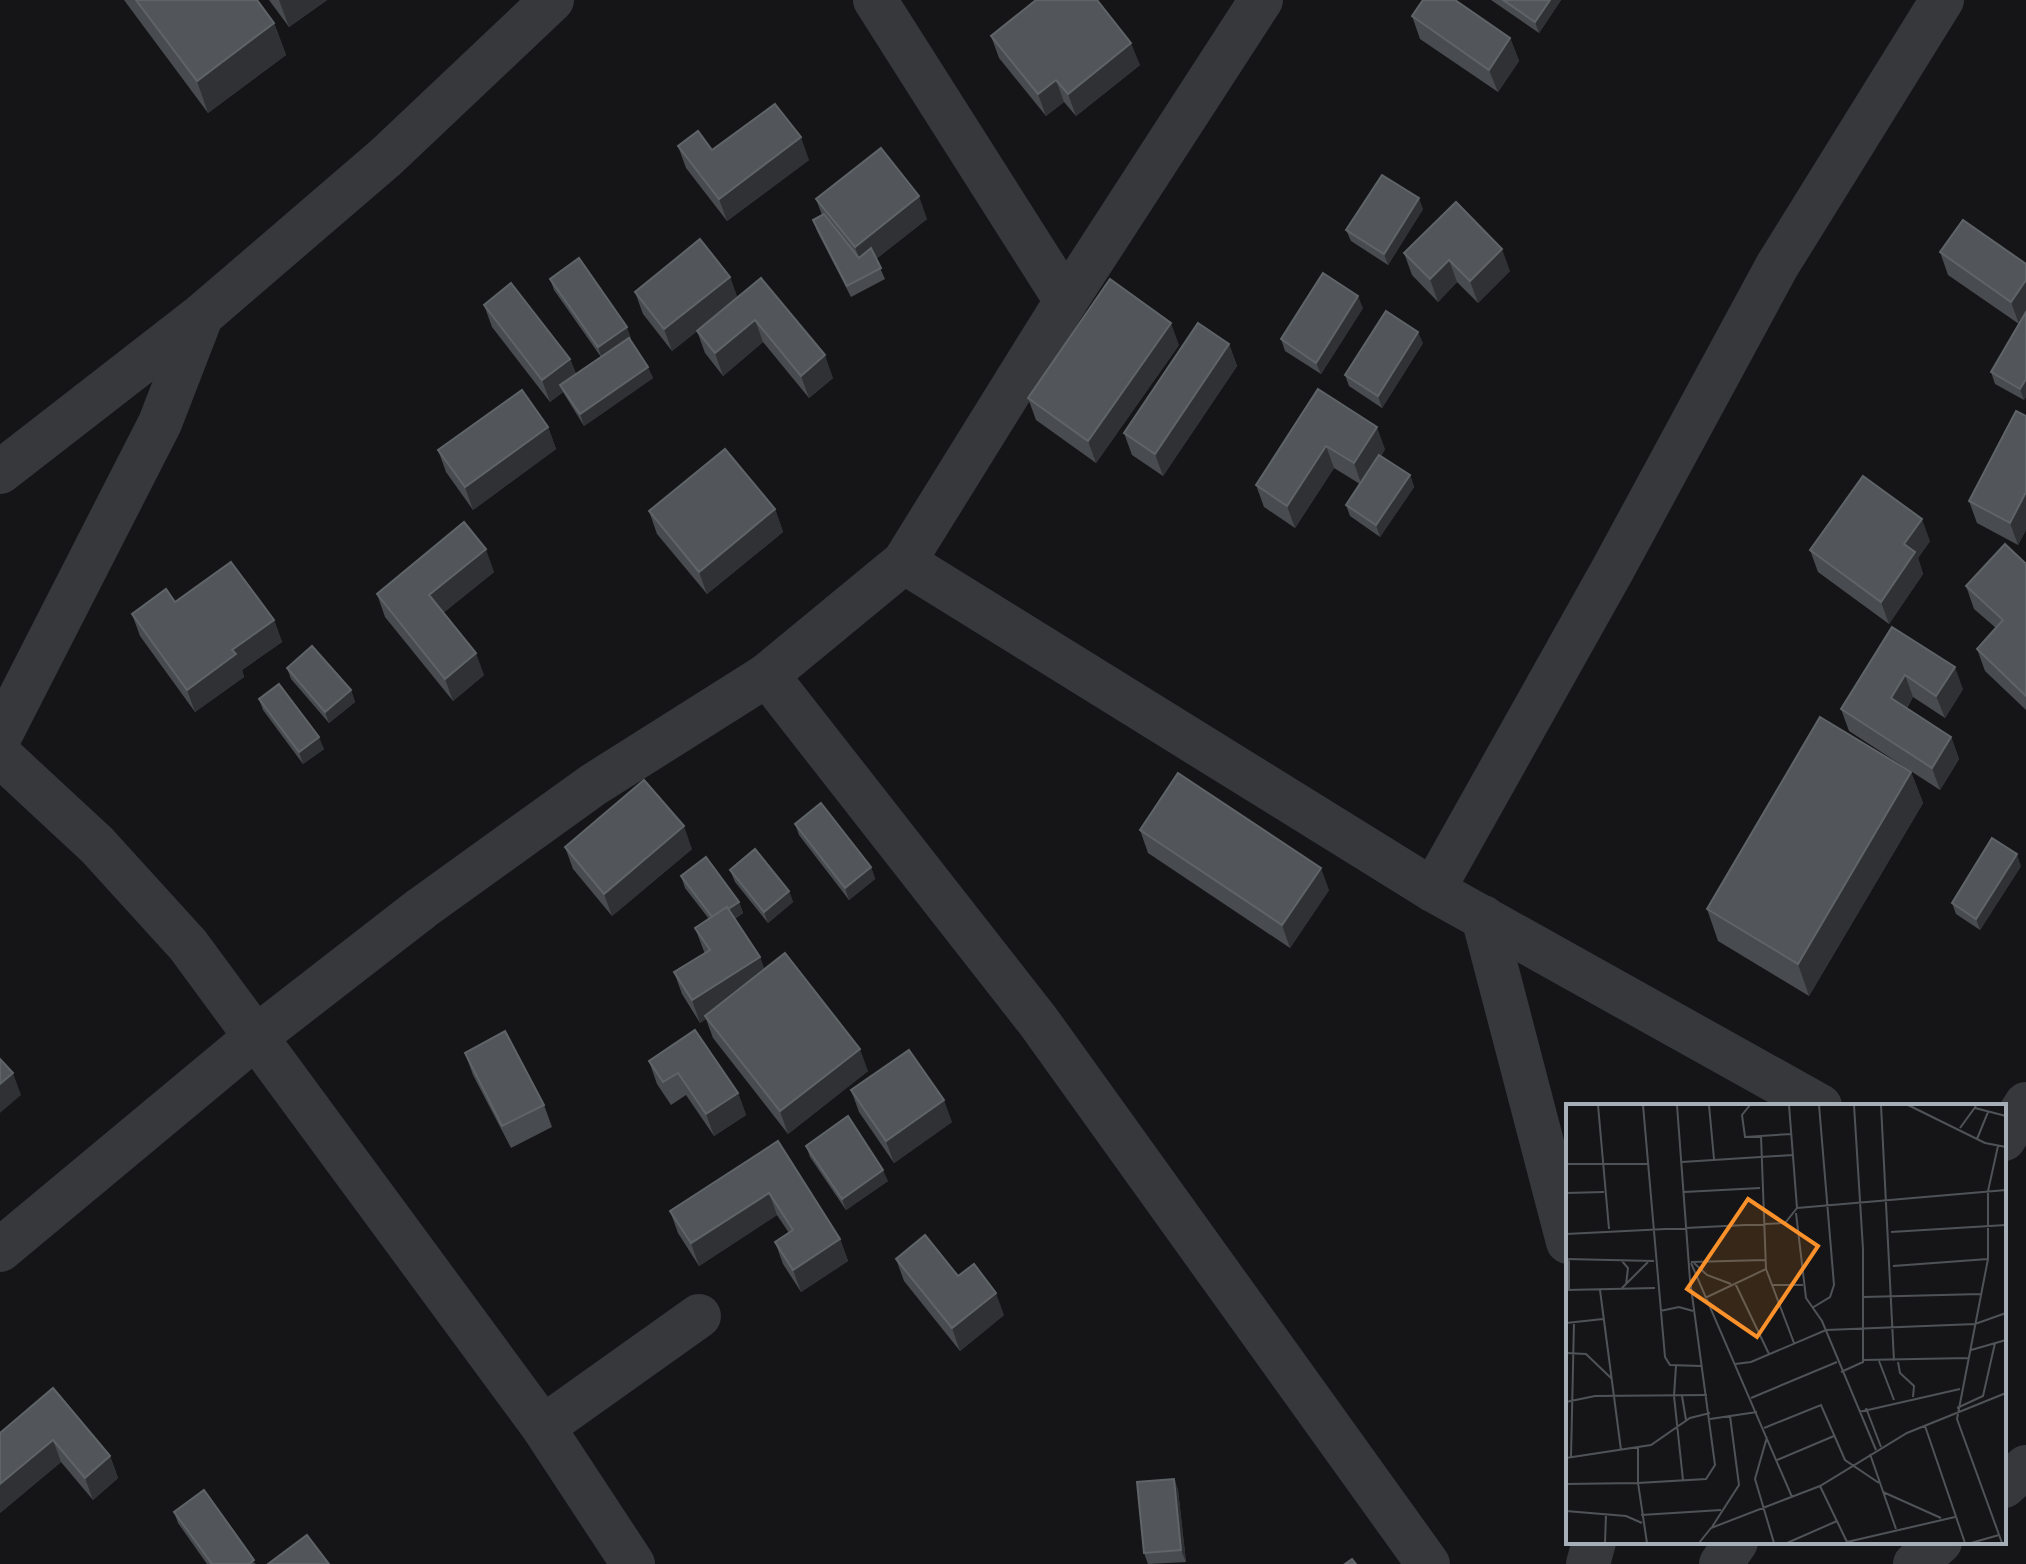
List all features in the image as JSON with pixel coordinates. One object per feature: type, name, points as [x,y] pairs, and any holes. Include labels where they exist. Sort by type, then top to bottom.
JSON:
[{"type":"street","points":[[0,472],[201,316],[386,157],[552,0]]},
{"type":"street","points":[[875,0],[1066,301]]},
{"type":"street","points":[[0,1250],[257,1036],[422,908],[593,785],[767,675],[904,562],[1066,301],[1261,0]]},
{"type":"street","points":[[1433,890],[1613,569],[1777,266],[1942,0]]},
{"type":"street","points":[[0,736],[160,423],[201,316]]},
{"type":"street","points":[[904,562],[1433,890],[1816,1104]]},
{"type":"street","points":[[767,675],[1038,1021],[1428,1564]]},
{"type":"street","points":[[0,755],[97,845],[178,933],[543,1427],[633,1564]]},
{"type":"street","points":[[1483,917],[1566,1234]]},
{"type":"street","points":[[2006,1136],[2026,1104]]},
{"type":"street","points":[[543,1427],[699,1316]]},
{"type":"street","points":[[2006,1484],[2026,1467]]},
{"type":"street","points":[[1588,1564],[1593,1544]]},
{"type":"street","points":[[1721,1564],[1735,1544]]},
{"type":"street","points":[[1915,1564],[1938,1544]]},
{"type":"building","points":[[136,0],[257,0],[274,23],[197,81]]},
{"type":"building","points":[[1036,0],[1097,0],[1131,43],[1068,94],[1056,80],[1038,94],[991,36]]},
{"type":"building","points":[[1423,0],[1455,0],[1510,38],[1489,70],[1412,16]]},
{"type":"building","points":[[1503,0],[1550,0],[1535,22]]},
{"type":"building","points":[[775,104],[801,137],[719,199],[678,146],[698,131],[712,150]]},
{"type":"building","points":[[881,148],[919,196],[855,247],[816,199]]},
{"type":"building","points":[[1382,175],[1419,198],[1384,254],[1346,230]]},
{"type":"building","points":[[1456,202],[1502,249],[1470,281],[1449,260],[1430,279],[1404,253]]},
{"type":"building","points":[[824,214],[859,258],[871,248],[881,268],[847,286],[813,220]]},
{"type":"building","points":[[1963,220],[2026,264],[2026,280],[2011,302],[1940,252]]},
{"type":"building","points":[[700,239],[730,277],[664,329],[635,292]]},
{"type":"building","points":[[579,258],[627,327],[598,347],[550,279]]},
{"type":"building","points":[[1323,273],[1358,296],[1316,363],[1281,339]]},
{"type":"building","points":[[761,278],[825,355],[801,376],[755,320],[715,353],[697,331]]},
{"type":"building","points":[[1110,279],[1171,323],[1088,441],[1028,398]]},
{"type":"building","points":[[511,283],[570,359],[542,380],[484,305]]},
{"type":"building","points":[[1386,311],[1418,332],[1378,396],[1345,375]]},
{"type":"building","points":[[2026,312],[2026,379],[2020,389],[1991,372]]},
{"type":"building","points":[[1198,323],[1229,344],[1155,454],[1124,433]]},
{"type":"building","points":[[629,338],[648,367],[580,414],[560,385]]},
{"type":"building","points":[[1318,389],[1377,427],[1354,463],[1326,446],[1287,506],[1256,485]]},
{"type":"building","points":[[522,390],[548,427],[465,487],[438,450]]},
{"type":"building","points":[[2016,411],[2026,416],[2026,492],[2010,523],[1969,501]]},
{"type":"building","points":[[725,449],[775,509],[699,572],[649,511]]},
{"type":"building","points":[[1379,455],[1410,475],[1376,525],[1346,505]]},
{"type":"building","points":[[1863,476],[1922,519],[1904,544],[1915,552],[1881,602],[1810,550]]},
{"type":"building","points":[[464,522],[486,549],[429,595],[476,653],[445,679],[377,594]]},
{"type":"building","points":[[2005,544],[2026,564],[2026,696],[1977,649],[2003,620],[1966,586]]},
{"type":"building","points":[[231,562],[274,620],[232,650],[236,654],[187,690],[132,614],[166,589],[175,602]]},
{"type":"building","points":[[1892,627],[1955,667],[1936,696],[1905,675],[1891,698],[1951,737],[1932,768],[1841,709]]},
{"type":"building","points":[[312,646],[351,690],[325,712],[287,668]]},
{"type":"building","points":[[279,684],[319,737],[299,752],[259,699]]},
{"type":"building","points":[[1820,717],[1911,772],[1798,964],[1707,909]]},
{"type":"building","points":[[1178,773],[1321,868],[1282,925],[1140,830]]},
{"type":"building","points":[[644,780],[684,826],[604,894],[565,847]]},
{"type":"building","points":[[821,803],[871,867],[845,888],[795,824]]},
{"type":"building","points":[[1992,838],[2017,854],[1976,919],[1952,903]]},
{"type":"building","points":[[755,849],[789,891],[764,912],[730,870]]},
{"type":"building","points":[[706,857],[739,902],[712,917],[681,876]]},
{"type":"building","points":[[727,907],[760,957],[692,1000],[674,972],[710,950],[695,928]]},
{"type":"building","points":[[785,953],[860,1049],[780,1111],[705,1016]]},
{"type":"building","points":[[695,1030],[738,1093],[706,1114],[678,1073],[663,1082],[649,1061]]},
{"type":"building","points":[[505,1031],[544,1105],[502,1126],[465,1053]]},
{"type":"building","points":[[909,1050],[944,1100],[886,1141],[851,1090]]},
{"type":"building","points":[[0,1059],[13,1073],[0,1084]]},
{"type":"building","points":[[848,1116],[883,1170],[842,1199],[806,1146]]},
{"type":"building","points":[[778,1141],[840,1239],[793,1270],[775,1242],[793,1230],[769,1193],[691,1243],[670,1211]]},
{"type":"building","points":[[925,1235],[958,1276],[974,1264],[996,1293],[952,1328],[896,1259]]},
{"type":"building","points":[[53,1388],[110,1456],[85,1478],[53,1440],[0,1484],[0,1433]]},
{"type":"building","points":[[1174,1479],[1181,1550],[1144,1553],[1137,1482]]},
{"type":"building","points":[[204,1490],[254,1560],[249,1564],[212,1564],[174,1512]]},
{"type":"building","points":[[307,1535],[329,1564],[268,1564]]}]
